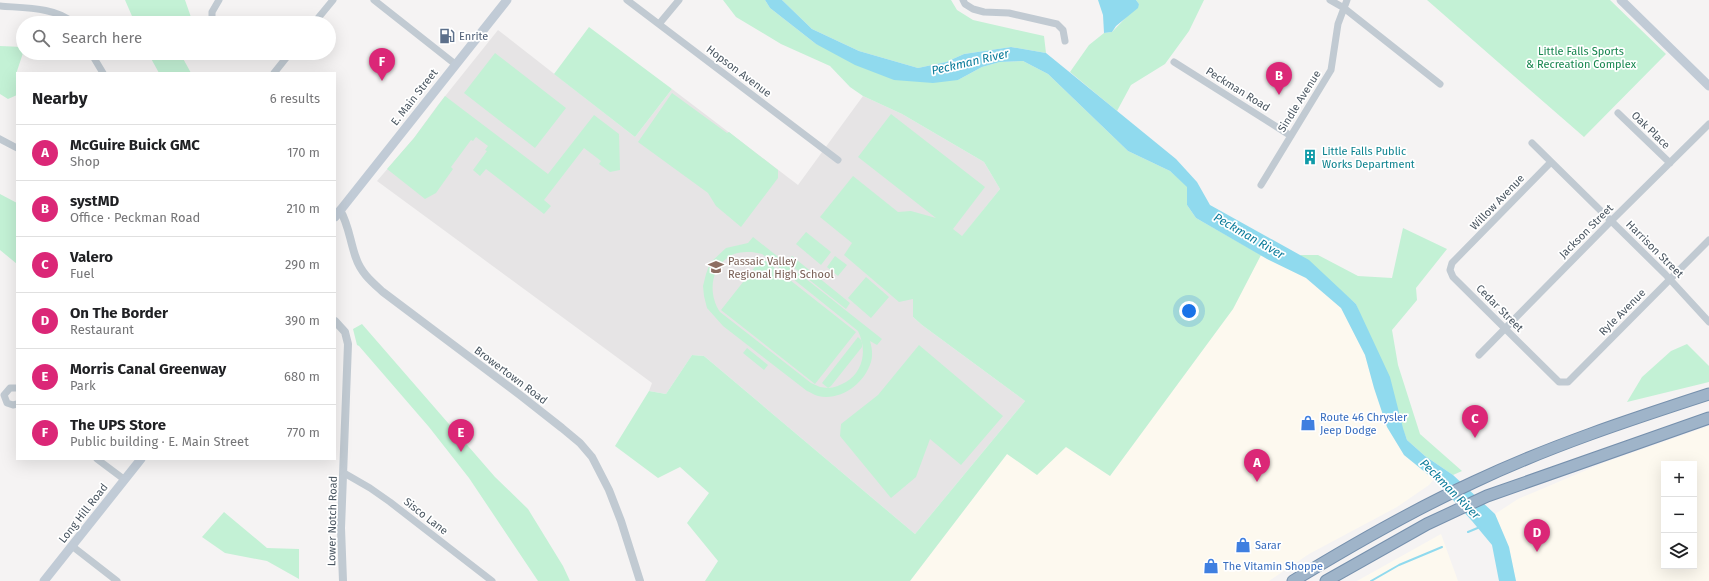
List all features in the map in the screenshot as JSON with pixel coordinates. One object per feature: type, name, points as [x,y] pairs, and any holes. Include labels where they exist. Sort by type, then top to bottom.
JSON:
[{"type":"highway","points":[[1293,581],[1342,551],[1442,497],[1475,481],[1599,430],[1709,394]]},
{"type":"highway","points":[[1326,581],[1377,551],[1487,496],[1696,422],[1709,419]]},
{"type":"main road","name":"E. Main Street","points":[[338,214],[507,0]]},
{"type":"main road","points":[[1621,0],[1709,86]]},
{"type":"main road","name":"Long Hill Road","points":[[44,581],[140,460]]},
{"type":"street","points":[[212,16],[212,12],[219,0]]},
{"type":"street","points":[[320,16],[333,0]]},
{"type":"street","points":[[374,0],[455,64]]},
{"type":"street","name":"Hopson Avenue","points":[[627,0],[838,160]]},
{"type":"street","points":[[659,24],[679,0]]},
{"type":"street","points":[[963,0],[965,4],[973,9],[984,12],[1009,13],[1057,24],[1063,30],[1065,41]]},
{"type":"street","points":[[1330,0],[1344,8],[1440,84]]},
{"type":"street","name":"Sindle Avenue","points":[[1261,185],[1331,70],[1338,24],[1347,0]]},
{"type":"street","points":[[0,6],[55,13],[65,16]]},
{"type":"street","points":[[95,60],[102,72]]},
{"type":"street","points":[[275,72],[284,60]]},
{"type":"street","name":"Peckman Road","points":[[1174,62],[1291,136]]},
{"type":"street","name":"Oak Place","points":[[1618,113],[1670,163]]},
{"type":"street","name":"Jackson Street","points":[[1479,355],[1504,328],[1709,124]]},
{"type":"street","points":[[0,139],[16,147]]},
{"type":"street","name":"Harrison Street","points":[[1532,143],[1670,280],[1709,322]]},
{"type":"street","name":"Willow Avenue","points":[[1458,257],[1551,162]]},
{"type":"street","name":"Browertown Road","points":[[338,214],[347,222],[356,260],[369,280],[562,428],[592,457],[609,490],[621,521],[640,581]]},
{"type":"street","name":"Ryle Avenue","points":[[1548,372],[1559,382],[1568,382],[1709,240]]},
{"type":"street","name":"Cedar Street","points":[[1458,257],[1451,266],[1451,274],[1548,372]]},
{"type":"street","name":"Lower Notch Road","points":[[336,322],[345,332],[348,344],[341,528],[343,581]]},
{"type":"street","points":[[16,388],[10,388],[4,395],[7,403],[16,404]]},
{"type":"street","points":[[98,460],[125,480]]},
{"type":"street","name":"Sisco Lane","points":[[344,473],[390,502],[492,581]]},
{"type":"street","points":[[72,546],[117,581]]},
{"type":"shaded area","name":"Passaic Valley Regional High School","points":[[498,30],[635,137],[672,89],[798,185],[863,96],[902,114],[984,162],[1000,189],[913,298],[913,317],[1025,401],[915,534],[704,356],[692,355],[666,394],[649,391],[652,383],[377,181],[414,138],[438,105]]},
{"type":"shaded area","points":[[1261,255],[1306,278],[1341,308],[1365,355],[1387,427],[1404,455],[1434,479],[1429,485],[1397,507],[1309,554],[1269,581],[910,581],[1007,454],[1066,447],[1110,476],[1233,309]]},
{"type":"shaded area","points":[[1709,426],[1709,581],[1516,581],[1509,547],[1495,514],[1518,499],[1603,463]]},
{"type":"shaded area","points":[[1441,534],[1458,581],[1357,581]]},
{"type":"green space","points":[[125,0],[185,0],[191,16],[132,16]]},
{"type":"green space","points":[[723,0],[765,0],[770,8],[816,44],[958,80],[982,67],[1000,62],[1023,61],[1048,74],[1128,151],[1170,171],[1188,187],[1187,205],[1196,218],[1261,255],[1233,309],[1110,476],[1066,447],[1037,475],[1007,454],[910,581],[705,581],[718,561],[687,523],[709,493],[680,467],[658,478],[615,446],[649,391],[666,394],[692,355],[704,356],[915,534],[1025,401],[913,317],[913,299],[899,302],[844,255],[852,243],[820,217],[853,176],[898,212],[911,211],[936,218],[858,157],[891,114],[985,187],[953,229],[962,236],[1000,189],[984,162],[902,114],[863,96],[850,87],[830,66],[781,44],[736,17]]},
{"type":"green space","points":[[782,0],[951,0],[957,10],[973,20],[1044,36],[1046,53],[1011,47],[964,54],[946,62],[918,68],[859,51],[812,29]]},
{"type":"green space","points":[[1136,0],[1204,0],[1189,31],[1165,64],[1131,85],[1117,111],[1070,72],[1089,45],[1104,33],[1112,32],[1139,4]]},
{"type":"green space","name":"Little Falls Sports & Recreation Complex","points":[[1427,0],[1610,0],[1666,54],[1584,137]]},
{"type":"green space","points":[[589,27],[672,89],[635,137],[554,74]]},
{"type":"green space","points":[[0,46],[16,47],[16,60],[21,60],[16,72],[16,95],[8,99],[0,94]]},
{"type":"green space","points":[[495,53],[566,108],[535,148],[464,93]]},
{"type":"green space","points":[[152,60],[184,60],[190,72],[158,72]]},
{"type":"green space","points":[[672,93],[727,133],[729,132],[778,170],[778,178],[741,227],[716,206],[708,193],[638,142]]},
{"type":"green space","points":[[445,96],[548,174],[594,115],[619,134],[620,170],[610,172],[599,164],[601,161],[584,148],[544,200],[551,206],[544,214],[486,169],[480,176],[473,170],[487,151],[485,150],[488,146],[476,137],[473,141],[471,140],[451,167],[453,169],[436,193],[425,199],[387,169],[414,138]]},
{"type":"green space","points":[[0,194],[16,202],[16,263],[0,250]]},
{"type":"green space","points":[[1403,228],[1447,249],[1416,288],[1417,300],[1392,330],[1398,365],[1420,434],[1462,471],[1453,475],[1425,456],[1407,440],[1356,304],[1300,255],[1318,255],[1358,276],[1392,278]]},
{"type":"green space","points":[[806,232],[831,252],[821,265],[796,244]]},
{"type":"green space","points":[[753,237],[882,339],[877,345],[870,341],[872,352],[871,362],[868,370],[857,384],[835,396],[818,396],[807,391],[723,326],[707,308],[703,286],[710,263],[726,248],[748,243]],"holes":[[[744,252],[762,254],[858,331],[862,341],[863,352],[857,372],[846,382],[835,387],[820,387],[811,383],[720,312],[714,297],[713,282],[718,267],[723,261],[730,256]]]},
{"type":"green space","points":[[792,256],[850,303],[846,309],[787,262]]},
{"type":"green space","points":[[835,256],[847,265],[838,276],[827,267]]},
{"type":"green space","points":[[762,258],[856,332],[815,384],[721,310]]},
{"type":"green space","points":[[866,277],[889,297],[871,318],[848,298]]},
{"type":"green space","points":[[362,324],[495,477],[528,509],[563,566],[570,581],[538,581],[469,478],[429,427],[357,345],[353,329]]},
{"type":"green space","points":[[858,337],[861,340],[862,347],[828,388],[822,383]]},
{"type":"green space","points":[[1687,344],[1709,366],[1709,382],[1627,402],[1642,377],[1671,351]]},
{"type":"green space","points":[[919,345],[1003,416],[961,465],[930,439],[916,477],[891,498],[840,436],[841,424],[878,395]]},
{"type":"green space","points":[[747,348],[768,365],[764,370],[743,353]]},
{"type":"green space","points":[[224,512],[267,548],[299,549],[299,579],[267,561],[225,553],[202,537]]},
{"type":"water","name":"Peckman River","points":[[765,0],[782,0],[812,29],[859,51],[918,68],[946,62],[964,54],[1011,47],[1046,53],[1176,159],[1197,182],[1210,205],[1309,260],[1356,304],[1390,377],[1407,440],[1425,456],[1453,475],[1495,514],[1509,547],[1516,581],[1499,581],[1492,545],[1436,481],[1404,455],[1387,427],[1365,355],[1341,308],[1306,278],[1267,259],[1196,218],[1187,205],[1187,187],[1170,171],[1128,151],[1048,74],[1023,61],[1000,62],[982,67],[958,80],[933,83],[894,80],[855,65],[816,44],[770,8]]},
{"type":"water","points":[[1098,0],[1136,0],[1139,4],[1138,8],[1116,26],[1112,32],[1104,33],[1103,15]]},
{"type":"waterway","points":[[1468,532],[1480,527]]},
{"type":"waterway","points":[[1371,581],[1399,565],[1442,547]]},
{"type":"place","name":"Enrite","points":[[447,36]]},
{"type":"place","name":"The UPS Store","points":[[382,81]]},
{"type":"place","name":"systMD","points":[[1279,95]]},
{"type":"place","name":"Little Falls Public Works Department","points":[[1310,157]]},
{"type":"place","name":"Passaic Valley Regional High School","points":[[716,267]]},
{"type":"place","name":"Route 46 Chrysler Jeep Dodge","points":[[1308,423]]},
{"type":"place","name":"Valero","points":[[1475,438]]},
{"type":"place","name":"Morris Canal Greenway","points":[[461,452]]},
{"type":"place","name":"McGuire Buick GMC","points":[[1257,482]]},
{"type":"place","name":"Sarar","points":[[1243,545]]},
{"type":"place","name":"On The Border","points":[[1537,552]]},
{"type":"place","name":"The Vitamin Shoppe","points":[[1211,566]]}]
